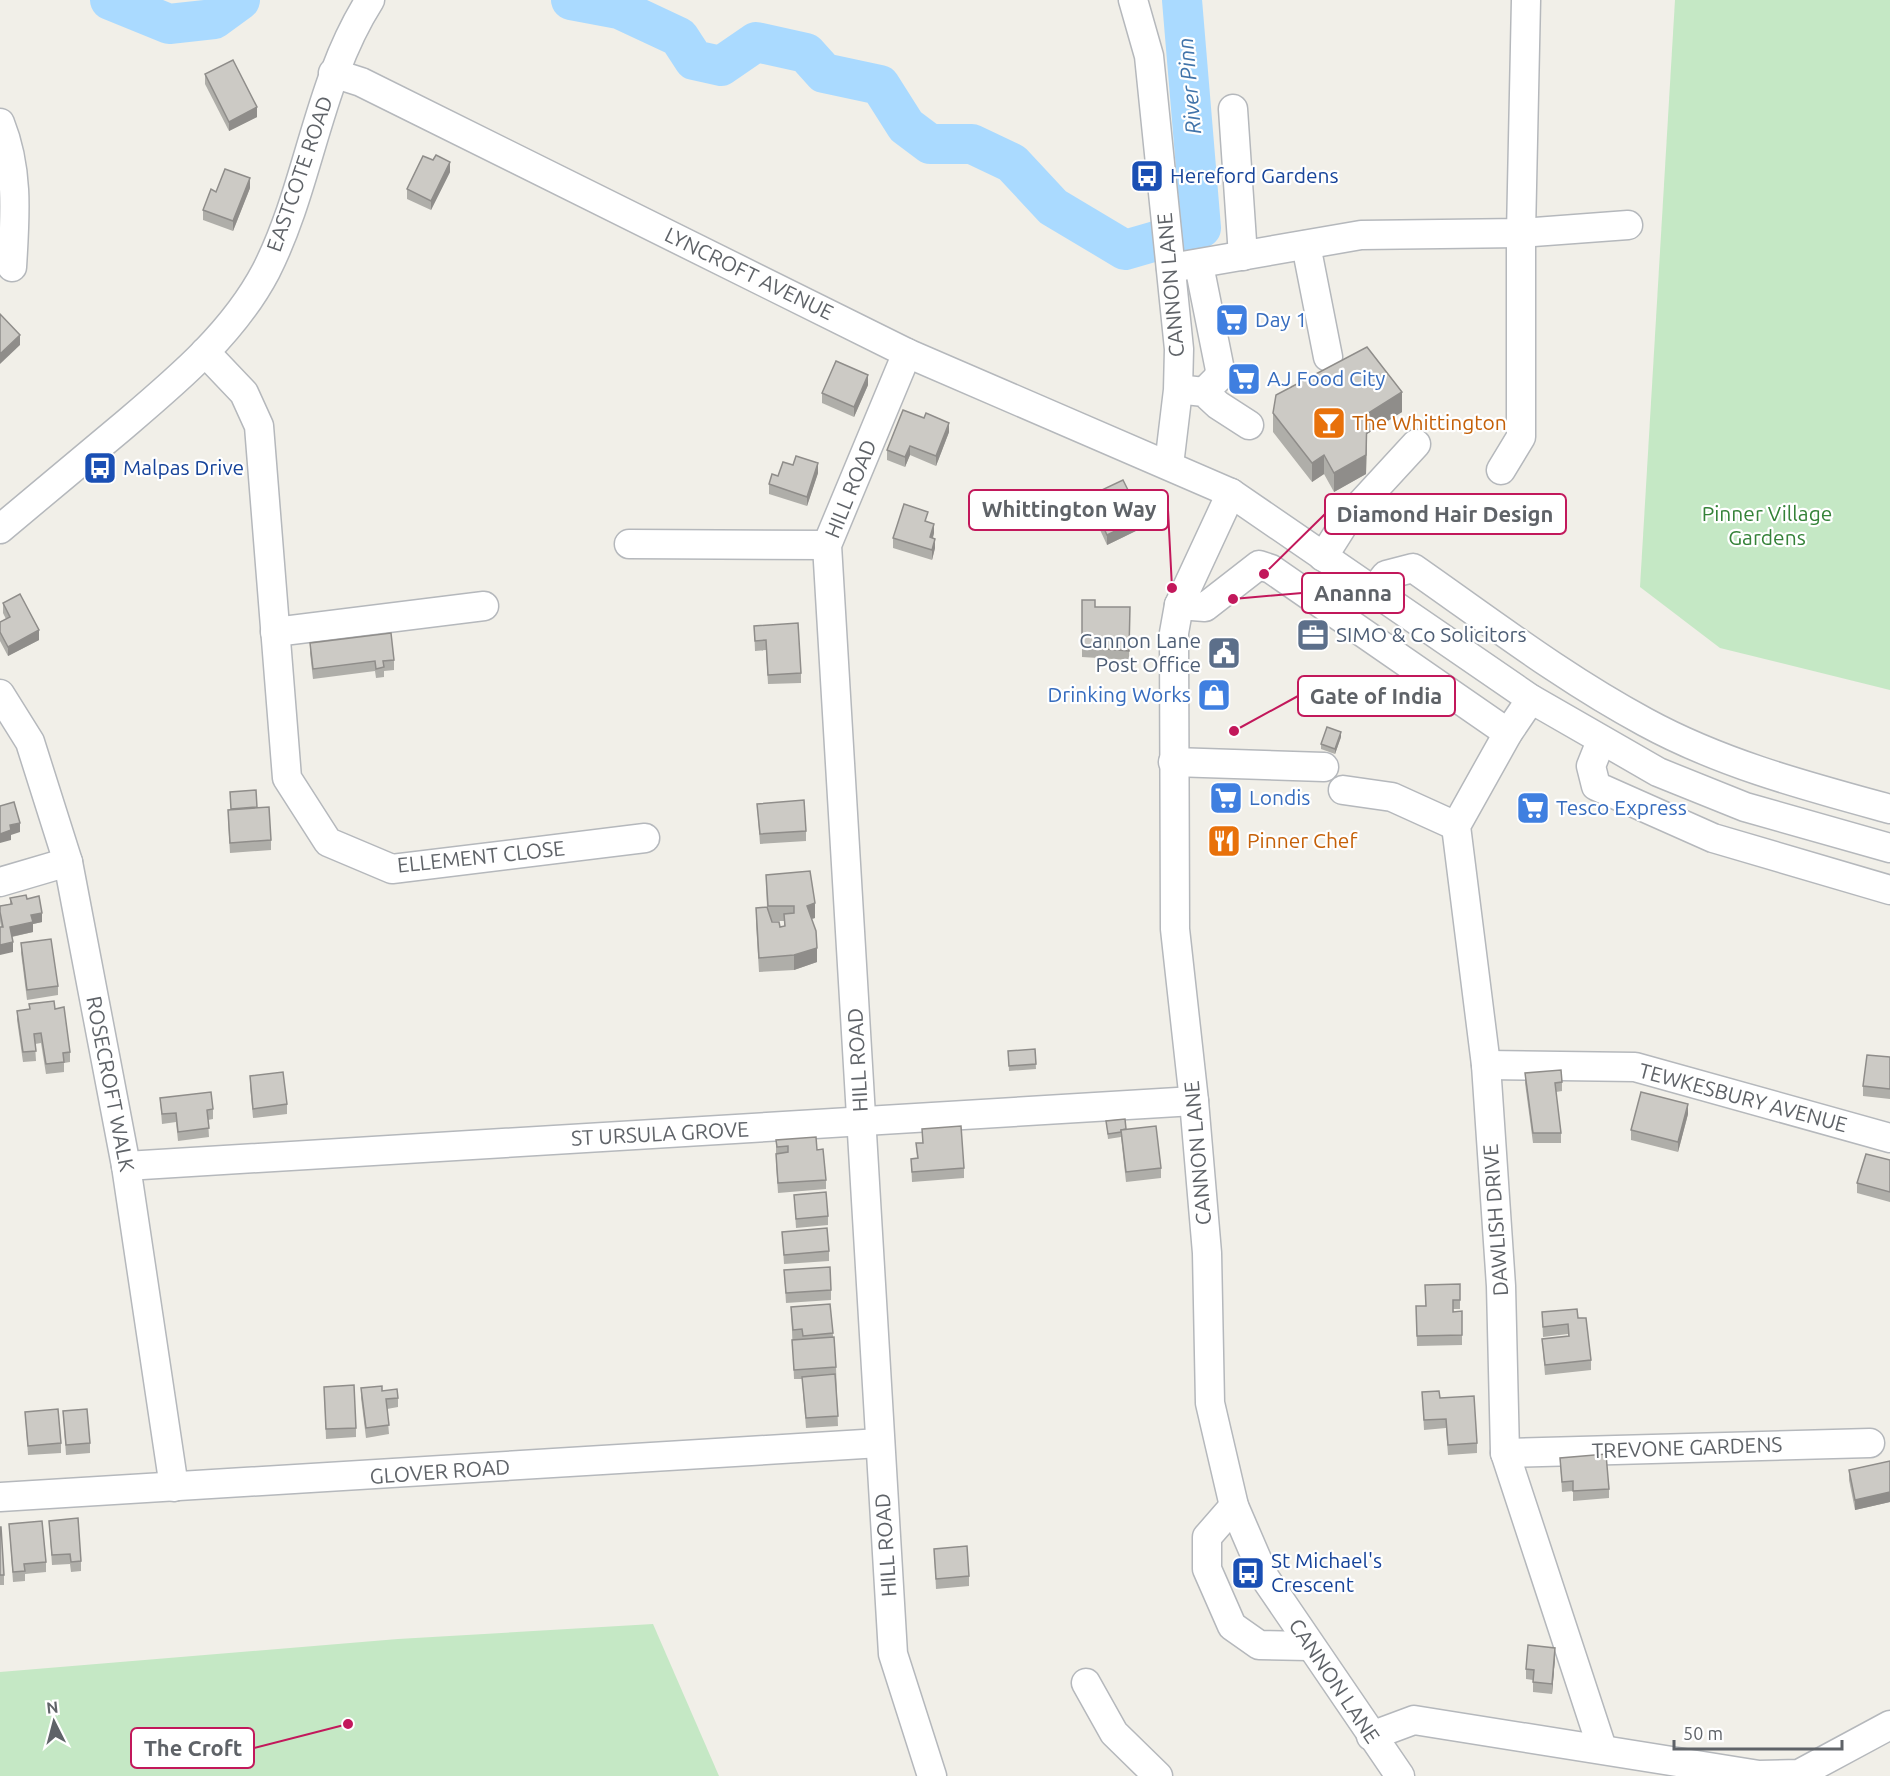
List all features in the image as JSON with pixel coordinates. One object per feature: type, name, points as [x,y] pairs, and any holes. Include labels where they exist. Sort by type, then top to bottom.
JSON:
[{"type":"street","name":"EASTCOTE ROAD","points":[[0,529],[160,396],[205,352],[242,311],[266,271],[289,218],[333,73],[370,0]]},
{"type":"street","name":"CANNON LANE","points":[[1133,0],[1149,56],[1179,349],[1191,391],[1169,465]]},
{"type":"street","points":[[1501,471],[1521,437],[1521,233],[1526,0]]},
{"type":"street","name":"LYNCROFT AVENUE","points":[[333,73],[361,82],[907,353],[1231,493],[1531,699],[1658,772],[1745,807],[1890,848]]},
{"type":"street","points":[[1233,109],[1243,256]]},
{"type":"street","points":[[0,123],[9,146],[16,202],[12,267]]},
{"type":"street","points":[[1170,260],[1199,265],[1361,235],[1521,233],[1628,225]]},
{"type":"street","points":[[1306,245],[1328,357]]},
{"type":"street","points":[[1191,391],[1218,378],[1220,370],[1199,265]]},
{"type":"street","name":"ELLEMENT CLOSE","points":[[205,352],[244,393],[259,426],[287,778],[328,842],[392,869],[645,838]]},
{"type":"street","name":"HILL ROAD","points":[[907,353],[827,545],[893,1654],[932,1776]]},
{"type":"street","points":[[1191,391],[1249,425]]},
{"type":"street","points":[[1323,557],[1347,519],[1416,444]]},
{"type":"street","name":"CANNON LANE","points":[[1231,493],[1179,605],[1174,633],[1174,929],[1194,1101],[1207,1253],[1210,1403],[1234,1506],[1264,1578],[1400,1776]]},
{"type":"street","points":[[629,544],[827,545]]},
{"type":"street","points":[[1179,605],[1205,607],[1259,565],[1271,569],[1508,733]]},
{"type":"street","points":[[1374,590],[1386,575],[1413,568],[1575,682],[1646,723],[1705,750],[1781,780],[1890,809]]},
{"type":"street","points":[[275,632],[484,606]]},
{"type":"street","name":"ROSECROFT WALK","points":[[0,694],[30,742],[68,862],[126,1166],[174,1487]]},
{"type":"street","points":[[1343,790],[1392,797],[1456,826],[1508,733],[1531,699]]},
{"type":"street","points":[[1601,741],[1591,766],[1596,786],[1713,838],[1890,890]]},
{"type":"street","points":[[1173,762],[1324,766]]},
{"type":"street","name":"DAWLISH DRIVE","points":[[1456,826],[1486,1065],[1501,1286],[1505,1453],[1602,1748]]},
{"type":"street","points":[[0,882],[68,862]]},
{"type":"street","name":"TEWKESBURY AVENUE","points":[[1486,1065],[1635,1067],[1890,1138]]},
{"type":"street","name":"ST URSULA GROVE","points":[[126,1166],[1194,1101]]},
{"type":"street","name":"GLOVER ROAD","points":[[0,1497],[880,1443]]},
{"type":"street","name":"TREVONE GARDENS","points":[[1505,1453],[1870,1443]]},
{"type":"street","points":[[1234,1506],[1207,1537],[1207,1569],[1232,1626],[1259,1645],[1309,1646]]},
{"type":"street","points":[[1086,1683],[1114,1733],[1158,1776]]},
{"type":"street","points":[[1371,1736],[1413,1719],[1759,1775],[1799,1774],[1890,1725]]},
{"type":"green space","name":"Pinner Village Gardens","points":[[1675,0],[1890,0],[1890,690],[1720,648],[1640,587]]},
{"type":"green space","points":[[653,1624],[719,1776],[0,1776],[0,1672],[398,1639]]},
{"type":"building","points":[[233,60],[257,107],[229,122],[205,74]]},
{"type":"building","points":[[436,155],[450,162],[431,201],[407,189],[423,156],[433,160]]},
{"type":"building","points":[[225,169],[250,178],[233,221],[203,210],[211,189],[216,192]]},
{"type":"building","points":[[0,314],[20,335],[0,354]]},
{"type":"building","name":"The Whittington","points":[[1367,347],[1402,392],[1367,414],[1366,455],[1334,473],[1324,455],[1312,463],[1273,413],[1276,395]]},
{"type":"building","points":[[836,361],[868,375],[854,407],[822,393]]},
{"type":"building","points":[[903,410],[924,418],[926,413],[949,423],[936,456],[910,446],[905,457],[887,450]]},
{"type":"building","points":[[796,456],[818,463],[807,497],[769,484],[772,474],[778,476],[783,462],[793,465]]},
{"type":"building","points":[[1123,480],[1142,518],[1107,535],[1089,496]]},
{"type":"building","points":[[904,504],[928,512],[925,521],[934,524],[930,537],[935,539],[932,550],[893,538]]},
{"type":"building","points":[[20,594],[39,630],[8,647],[0,632],[0,622],[10,617],[3,603]]},
{"type":"building","points":[[1082,600],[1095,600],[1095,607],[1130,607],[1129,651],[1082,647]]},
{"type":"building","points":[[798,623],[801,673],[768,675],[766,640],[755,641],[754,626]]},
{"type":"building","points":[[391,633],[394,660],[383,661],[384,667],[376,669],[375,661],[313,669],[310,643]]},
{"type":"building","points":[[1327,727],[1341,732],[1335,749],[1321,744]]},
{"type":"building","points":[[256,790],[257,807],[231,809],[230,792]]},
{"type":"building","points":[[804,800],[806,831],[760,834],[757,804]]},
{"type":"building","points":[[14,802],[20,823],[10,825],[11,830],[0,834],[0,806]]},
{"type":"building","points":[[269,807],[271,840],[230,843],[228,810]]},
{"type":"building","points":[[810,871],[815,903],[807,906],[816,931],[817,948],[794,955],[759,958],[756,908],[767,907],[772,922],[779,922],[780,927],[785,926],[784,914],[794,913],[794,906],[768,906],[766,875]]},
{"type":"building","points":[[26,895],[27,899],[39,896],[42,913],[31,915],[33,922],[10,927],[13,942],[0,945],[0,927],[3,927],[0,906],[12,904],[10,898]]},
{"type":"building","points":[[51,939],[58,986],[27,990],[21,943]]},
{"type":"building","points":[[54,1001],[55,1009],[64,1007],[70,1052],[63,1053],[64,1062],[46,1064],[41,1033],[34,1034],[36,1051],[23,1052],[17,1011],[30,1009],[29,1004]]},
{"type":"building","points":[[1035,1049],[1036,1064],[1009,1066],[1008,1051]]},
{"type":"building","points":[[1867,1055],[1890,1057],[1890,1089],[1863,1086]]},
{"type":"building","points":[[1561,1070],[1562,1082],[1555,1083],[1561,1133],[1533,1133],[1525,1073]]},
{"type":"building","points":[[283,1072],[287,1104],[253,1109],[250,1076]]},
{"type":"building","points":[[211,1092],[213,1109],[207,1110],[209,1128],[178,1132],[176,1113],[162,1114],[160,1098]]},
{"type":"building","points":[[1641,1092],[1688,1104],[1678,1142],[1631,1130]]},
{"type":"building","points":[[1125,1119],[1126,1129],[1108,1134],[1106,1121]]},
{"type":"building","points":[[961,1126],[964,1168],[912,1172],[911,1159],[918,1158],[916,1143],[923,1143],[922,1129]]},
{"type":"building","points":[[1156,1126],[1161,1168],[1126,1172],[1121,1130]]},
{"type":"building","points":[[816,1137],[817,1150],[823,1149],[826,1180],[778,1183],[776,1154],[788,1152],[788,1146],[777,1147],[776,1140]]},
{"type":"building","points":[[1866,1154],[1890,1160],[1890,1192],[1857,1183]]},
{"type":"building","points":[[826,1192],[828,1216],[796,1219],[794,1195]]},
{"type":"building","points":[[827,1228],[829,1251],[784,1255],[782,1232]]},
{"type":"building","points":[[830,1267],[831,1290],[786,1293],[784,1270]]},
{"type":"building","points":[[1460,1284],[1460,1300],[1453,1300],[1453,1312],[1462,1311],[1462,1335],[1417,1336],[1416,1306],[1426,1306],[1425,1285]]},
{"type":"building","points":[[830,1304],[833,1333],[803,1336],[802,1329],[793,1330],[791,1307]]},
{"type":"building","points":[[1577,1309],[1578,1318],[1586,1318],[1591,1360],[1545,1365],[1542,1339],[1569,1336],[1568,1324],[1543,1327],[1542,1312]]},
{"type":"building","points":[[834,1337],[836,1367],[794,1370],[792,1340]]},
{"type":"building","points":[[835,1374],[838,1416],[806,1418],[802,1377]]},
{"type":"building","points":[[354,1385],[356,1428],[326,1429],[324,1387]]},
{"type":"building","points":[[382,1386],[382,1391],[397,1389],[398,1398],[386,1399],[389,1425],[366,1428],[361,1388]]},
{"type":"building","points":[[1439,1391],[1440,1398],[1474,1396],[1477,1443],[1448,1445],[1446,1419],[1424,1420],[1422,1392]]},
{"type":"building","points":[[58,1409],[61,1443],[28,1446],[25,1412]]},
{"type":"building","points":[[87,1409],[90,1443],[66,1445],[63,1411]]},
{"type":"building","points":[[1606,1454],[1609,1489],[1573,1491],[1573,1481],[1562,1482],[1560,1458]]},
{"type":"building","points":[[1890,1461],[1890,1492],[1855,1500],[1849,1470]]},
{"type":"building","points":[[78,1518],[81,1561],[71,1562],[70,1554],[52,1555],[49,1521]]},
{"type":"building","points":[[42,1521],[46,1562],[24,1564],[25,1571],[13,1572],[9,1524]]},
{"type":"building","points":[[1,1527],[4,1575],[0,1575]]},
{"type":"building","points":[[967,1546],[969,1576],[936,1579],[934,1549]]},
{"type":"building","points":[[1528,1645],[1555,1648],[1552,1684],[1533,1682],[1534,1670],[1526,1669]]},
{"type":"waterway","name":"River Pinn","points":[[110,0],[169,24],[214,19],[240,0]]},
{"type":"waterway","name":"River Pinn","points":[[571,0],[619,9],[679,37],[694,60],[721,66],[756,42],[806,53],[824,73],[880,85],[906,126],[930,144],[972,144],[1012,163],[1053,207],[1125,250],[1201,228],[1182,0]]},
{"type":"place","name":"Hereford Gardens","points":[[1147,176]]},
{"type":"place","name":"Day 1","points":[[1232,320]]},
{"type":"place","name":"AJ Food City","points":[[1244,379]]},
{"type":"place","name":"The Whittington","points":[[1329,423]]},
{"type":"place","name":"Malpas Drive","points":[[100,468]]},
{"type":"place","name":"Diamond Hair Design","points":[[1264,574]]},
{"type":"place","name":"Whittington Way","points":[[1172,588]]},
{"type":"place","name":"Ananna","points":[[1233,599]]},
{"type":"place","name":"SIMO & Co Solicitors","points":[[1313,635]]},
{"type":"place","name":"Cannon Lane Post Office","points":[[1224,653]]},
{"type":"place","name":"Drinking Works","points":[[1214,695]]},
{"type":"place","name":"Gate of India","points":[[1234,731]]},
{"type":"place","name":"Londis","points":[[1226,798]]},
{"type":"place","name":"Tesco Express","points":[[1533,808]]},
{"type":"place","name":"Pinner Chef","points":[[1224,841]]},
{"type":"place","name":"St Michael's Crescent","points":[[1248,1573]]},
{"type":"place","name":"The Croft","points":[[348,1724]]}]
